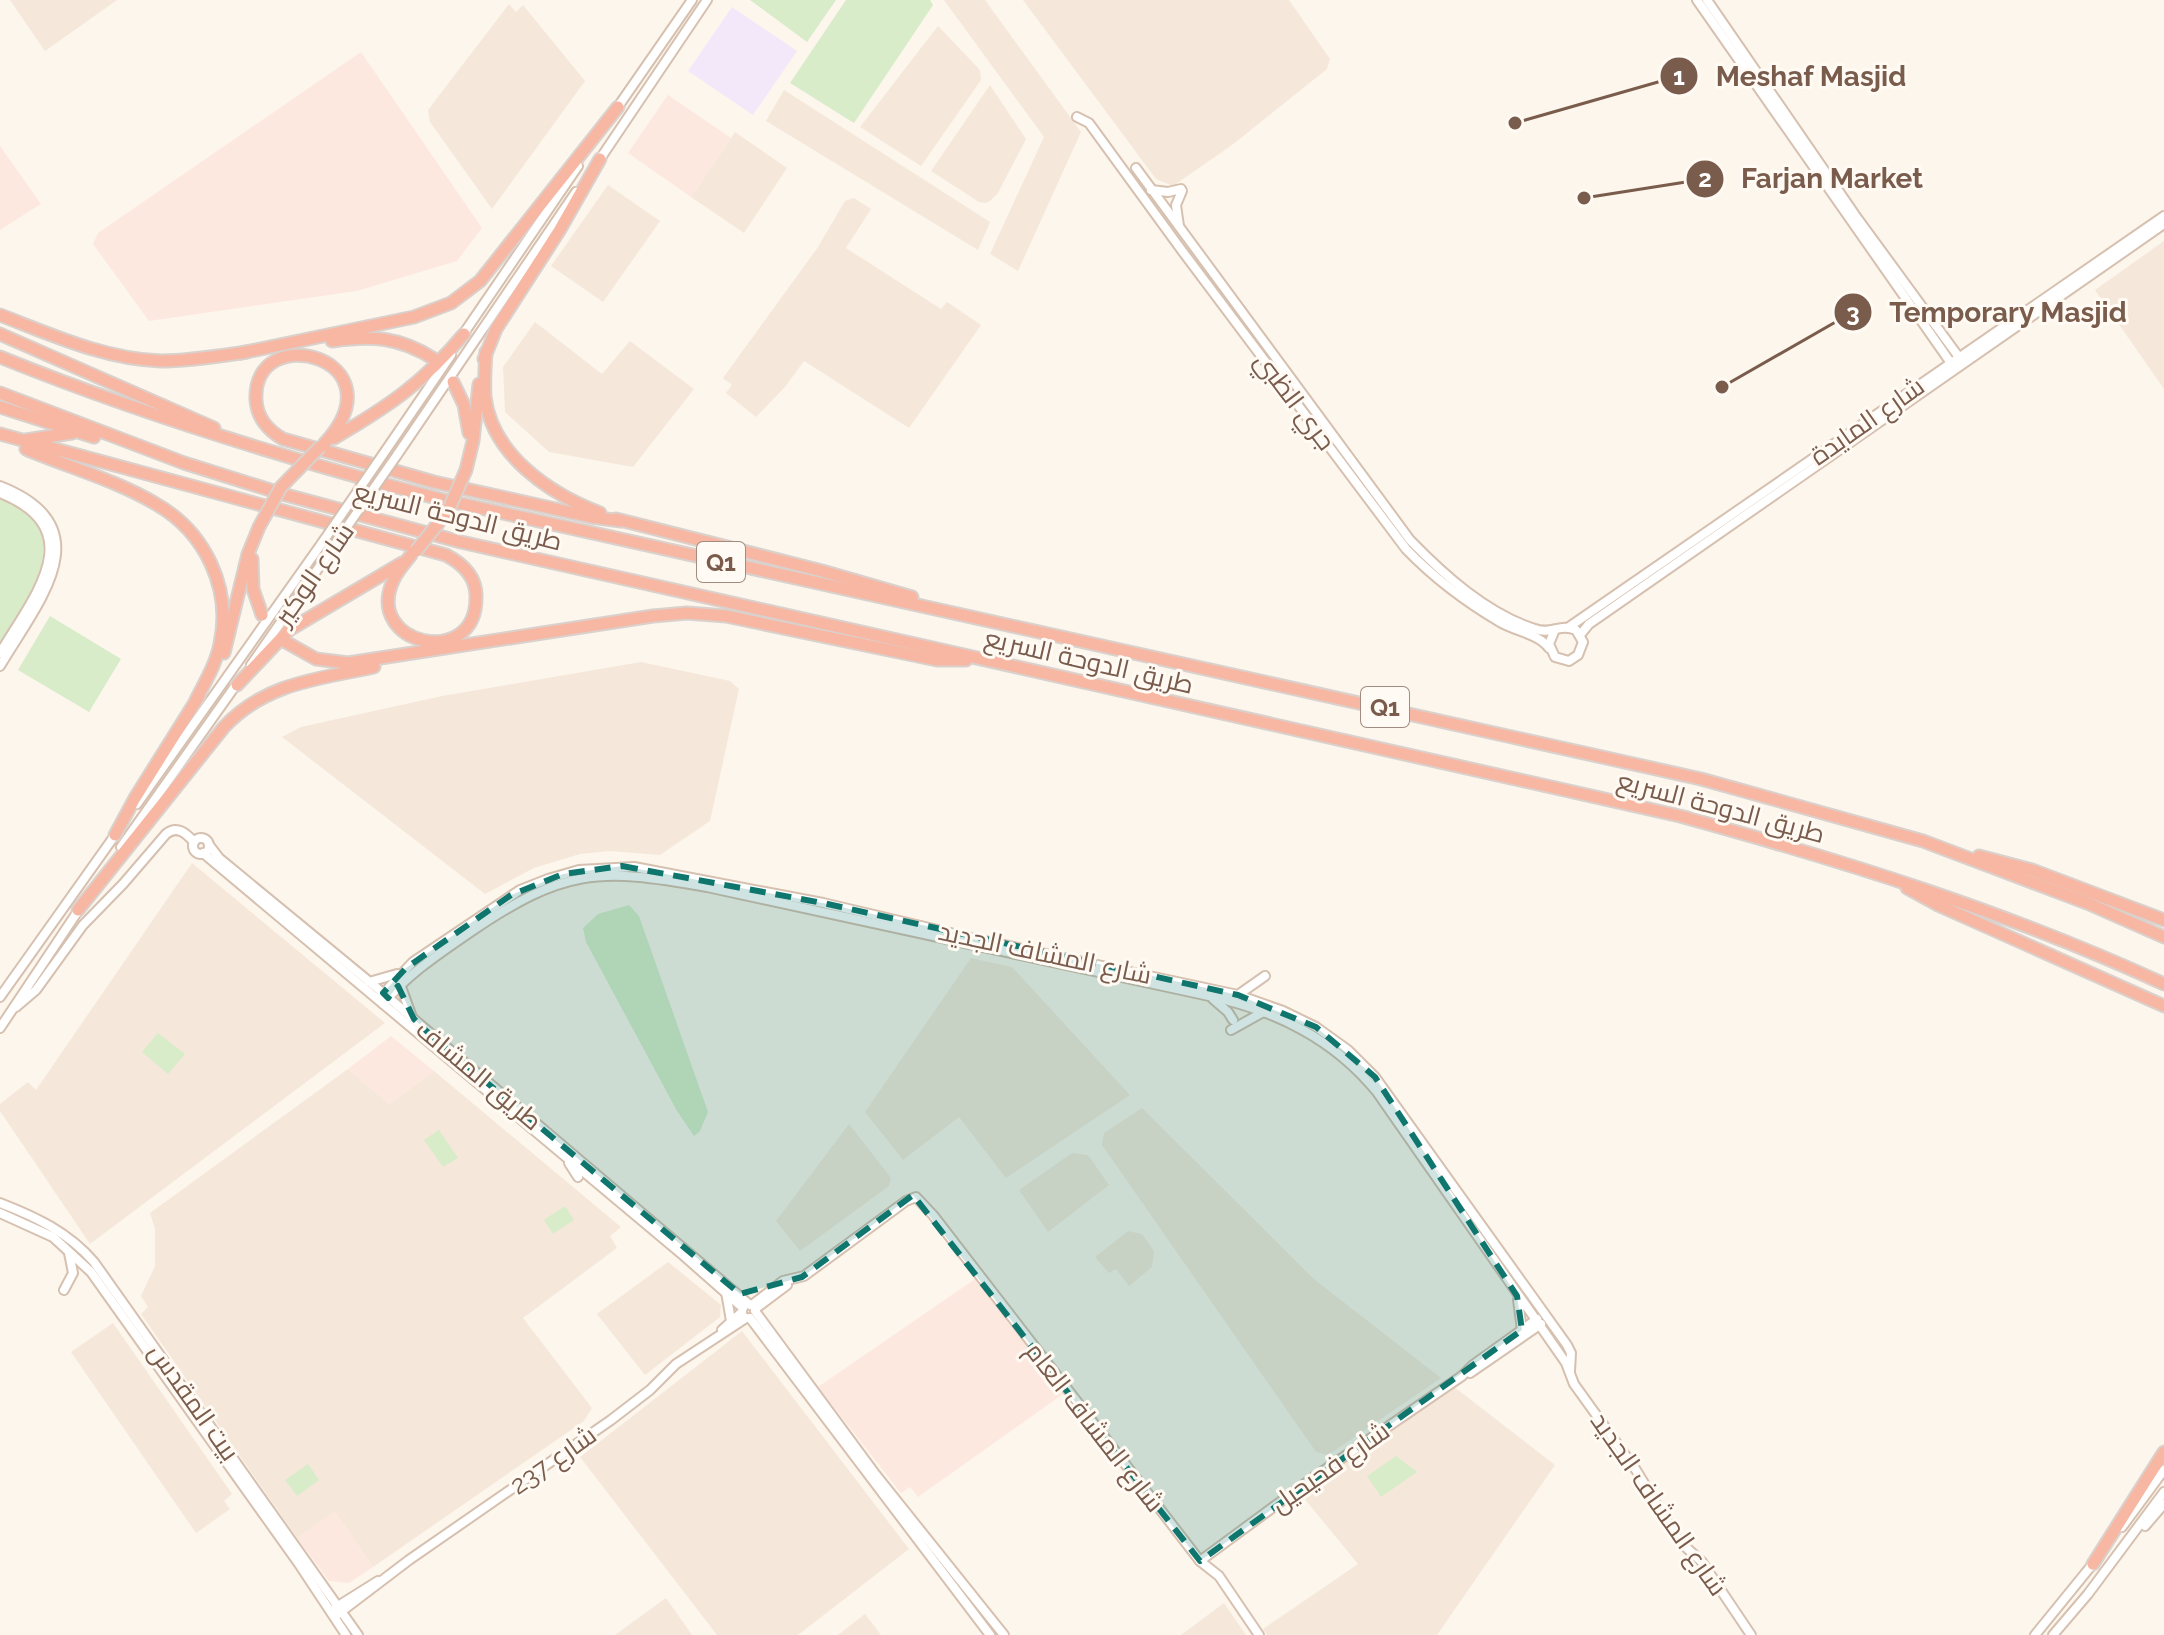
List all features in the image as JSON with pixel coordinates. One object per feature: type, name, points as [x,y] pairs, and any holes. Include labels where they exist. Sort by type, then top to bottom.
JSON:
[{"type":"highway","points":[[241,353],[414,317],[462,297],[491,270],[618,107]]},
{"type":"highway","points":[[0,436],[22,441],[446,555],[469,574],[477,602],[467,626],[448,640],[425,643],[413,639],[399,627],[389,602],[392,584],[414,553],[448,511],[466,470],[486,352],[496,329],[559,231],[600,159]]},
{"type":"highway","points":[[0,315],[95,350],[128,358],[185,360],[377,337],[406,344],[434,359]]},
{"type":"highway","points":[[0,334],[247,443]]},
{"type":"highway","points":[[322,445],[408,392],[464,334]]},
{"type":"highway","points":[[486,352],[487,407],[495,429],[512,454],[557,493],[621,521]]},
{"type":"highway","points":[[115,835],[214,674],[228,643],[248,554],[257,531],[281,487],[298,466],[322,445],[338,428],[346,408],[346,388],[330,365],[311,355],[288,356],[277,361],[262,375],[257,386],[256,404],[267,427],[283,439],[434,482],[621,521],[883,587],[941,609]]},
{"type":"highway","name":"طريق الدوحة السريع","points":[[0,357],[124,404],[440,499],[1701,779],[1954,852],[2087,903],[2164,937]]},
{"type":"highway","points":[[453,382],[467,415],[469,453]]},
{"type":"highway","name":"طريق الدوحة السريع","points":[[0,393],[141,449],[286,495],[461,542],[1680,816],[1894,878],[2024,925],[2164,984]]},
{"type":"highway","points":[[0,407],[141,449]]},
{"type":"highway","points":[[22,441],[76,432]]},
{"type":"highway","points":[[0,436],[154,502],[193,534],[209,559],[218,582],[223,622],[217,657],[196,700]]},
{"type":"highway","points":[[257,531],[251,580],[262,615]]},
{"type":"highway","points":[[237,685],[289,630],[414,553]]},
{"type":"highway","points":[[284,641],[305,654],[338,663],[687,613],[726,616],[937,660],[981,659]]},
{"type":"highway","points":[[78,910],[224,727],[244,708],[284,687],[441,650]]},
{"type":"highway","points":[[1954,852],[2010,863],[2164,920]]},
{"type":"highway","points":[[1894,878],[1938,905],[2164,1006]]},
{"type":"highway","points":[[2093,1564],[2164,1452]]},
{"type":"street","name":"شارع الوكير","points":[[0,997],[322,543],[692,0]]},
{"type":"street","name":"شارع الوكير","points":[[0,1028],[78,910],[397,455],[707,0]]},
{"type":"street","points":[[1697,0],[1945,338],[1958,363]]},
{"type":"street","points":[[1707,0],[1781,126],[1924,325],[1958,363]]},
{"type":"street","name":"جري الظبي","points":[[1077,117],[1089,123],[1414,557],[1446,586],[1502,623],[1540,639],[1549,648]]},
{"type":"street","name":"جري الظبي","points":[[1136,168],[1410,540],[1441,571],[1496,610],[1532,629],[1554,632]]},
{"type":"street","points":[[1151,190],[1182,190],[1176,205],[1179,227]]},
{"type":"street","name":"شارع المايدة","points":[[1580,635],[1589,624],[1958,363],[2049,294],[2164,216]]},
{"type":"street","name":"شارع المايدة","points":[[1569,627],[1773,484],[2111,264],[2164,224]]},
{"type":"street","points":[[2049,294],[2054,284]]},
{"type":"street","points":[[1911,318],[1924,325]]},
{"type":"street","points":[[1942,327],[1945,338]]},
{"type":"street","points":[[1279,366],[1290,371]]},
{"type":"street","points":[[1864,417],[1875,416]]},
{"type":"street","points":[[1328,445],[1330,458]]},
{"type":"street","points":[[0,486],[27,497],[40,508],[53,529],[57,553],[50,581],[0,666]]},
{"type":"street","points":[[0,493],[22,502],[35,513],[46,530],[51,552],[45,578],[0,653]]},
{"type":"street","points":[[1382,529],[1394,534]]},
{"type":"street","points":[[1410,540],[1420,543]]},
{"type":"street","points":[[1569,627],[1580,635],[1582,649],[1572,660],[1558,659],[1549,648],[1549,639],[1554,632],[1569,627]]},
{"type":"street","points":[[9,1012],[36,990],[83,925],[166,834],[173,829],[194,842],[202,838],[206,849]]},
{"type":"street","name":"طريق المشاف","points":[[206,849],[314,945],[414,1019],[740,1294],[749,1311]]},
{"type":"street","name":"طريق المشاف","points":[[206,849],[369,982],[440,1052],[749,1311],[1004,1635]]},
{"type":"street","name":"شارع المشاف الجديد","points":[[383,998],[402,972],[497,904],[529,886],[579,870],[622,866],[676,873],[823,903],[1238,995],[1306,1022],[1348,1050],[1384,1087],[1569,1348],[1570,1372]]},
{"type":"street","name":"شارع المشاف الجديد","points":[[383,998],[418,968],[526,896],[573,879],[622,874],[707,887],[1209,996],[1265,1011],[1314,1035],[1353,1065],[1377,1092],[1570,1372],[1574,1384],[1636,1470],[1679,1541],[1702,1562],[1751,1635]]},
{"type":"street","points":[[299,941],[314,945]]},
{"type":"street","points":[[369,982],[402,972]]},
{"type":"street","points":[[1238,995],[1265,976]]},
{"type":"street","points":[[400,984],[414,1019]]},
{"type":"street","points":[[1209,996],[1233,1020]]},
{"type":"street","points":[[1231,1030],[1265,1011]]},
{"type":"street","points":[[440,1052],[448,1070]]},
{"type":"street","points":[[472,1091],[487,1092]]},
{"type":"street","points":[[1420,1155],[1442,1181],[1448,1181]]},
{"type":"street","points":[[567,1158],[578,1177]]},
{"type":"street","points":[[603,1197],[618,1201]]},
{"type":"street","name":"شارع 237","points":[[336,1612],[372,1583],[611,1420],[650,1390],[676,1364],[749,1311],[773,1288],[787,1279],[804,1276],[906,1201],[916,1197],[933,1215]]},
{"type":"street","name":"بيت المقدس","points":[[0,1203],[37,1218],[69,1238],[98,1267],[189,1390],[336,1612],[346,1635]]},
{"type":"street","name":"بيت المقدس","points":[[0,1213],[37,1228],[67,1248],[97,1280],[284,1545],[358,1635]]},
{"type":"street","name":"شارع المشاف العام","points":[[933,1215],[1200,1561],[1219,1576],[1259,1635]]},
{"type":"street","points":[[61,1224],[69,1238]]},
{"type":"street","points":[[64,1290],[74,1269],[67,1248]]},
{"type":"street","name":"شارع 237","points":[[749,1311],[793,1279]]},
{"type":"street","points":[[740,1294],[773,1288]]},
{"type":"street","points":[[726,1291],[730,1326],[761,1326],[764,1302]]},
{"type":"street","points":[[1517,1296],[1524,1332],[1546,1337]]},
{"type":"street","name":"شارع فحيحيل","points":[[1200,1561],[1545,1316]]},
{"type":"street","name":"طريق المشاف","points":[[761,1326],[990,1635]]},
{"type":"street","points":[[2035,1635],[2164,1470]]},
{"type":"street","points":[[2053,1635],[2130,1540],[2164,1492]]},
{"type":"street","points":[[2130,1540],[2164,1504]]},
{"type":"street","points":[[274,1542],[284,1545]]},
{"type":"highlighted area","points":[[622,866],[823,903],[1238,995],[1316,1027],[1375,1077],[1517,1296],[1522,1330],[1200,1561],[913,1195],[802,1277],[740,1294],[437,1041],[414,1019],[398,986],[388,998],[383,993],[406,968],[511,895],[563,874]]},
{"type":"shaded area","points":[[10,0],[117,0],[45,51]]},
{"type":"shaded area","points":[[944,0],[985,0],[1081,132],[1018,271],[990,254],[1044,137]]},
{"type":"shaded area","points":[[1023,0],[1289,0],[1330,59],[1327,69],[1232,145],[1173,186],[1156,179]]},
{"type":"shaded area","points":[[509,4],[516,12],[523,5],[585,81],[492,209],[430,122],[428,110]]},
{"type":"shaded area","points":[[732,7],[797,51],[753,115],[688,71]]},
{"type":"shaded area","points":[[938,26],[980,70],[981,80],[921,166],[860,127]]},
{"type":"shaded area","points":[[361,52],[482,228],[457,261],[357,291],[149,321],[93,244],[98,233]]},
{"type":"shaded area","points":[[990,85],[1026,139],[998,193],[985,203],[931,171]]},
{"type":"shaded area","points":[[784,90],[990,222],[978,250],[766,121]]},
{"type":"shaded area","points":[[668,95],[731,138],[691,197],[628,153]]},
{"type":"shaded area","points":[[735,132],[787,168],[744,233],[691,197]]},
{"type":"shaded area","points":[[0,146],[41,204],[0,230]]},
{"type":"shaded area","points":[[608,185],[660,221],[603,302],[551,266]]},
{"type":"shaded area","points":[[854,198],[871,209],[846,248],[941,309],[947,302],[981,325],[909,428],[804,361],[785,387],[756,417],[726,393],[732,385],[723,378],[818,247],[845,201]]},
{"type":"shaded area","points":[[2164,241],[2164,389],[2095,290]]},
{"type":"shaded area","points":[[535,322],[602,374],[630,341],[694,389],[633,467],[549,452],[505,412],[503,367]]},
{"type":"shaded area","points":[[641,662],[730,681],[739,689],[710,821],[660,855],[610,851],[580,854],[534,868],[485,894],[282,737],[301,727],[442,696]]},
{"type":"shaded area","points":[[192,863],[385,1023],[90,1244],[0,1111],[0,1104],[28,1082],[36,1090]]},
{"type":"shaded area","points":[[971,958],[1012,967],[1130,1095],[1006,1178],[959,1117],[903,1160],[865,1112]]},
{"type":"shaded area","points":[[391,1036],[434,1071],[389,1104],[348,1069]]},
{"type":"shaded area","points":[[348,1069],[389,1104],[434,1071],[621,1227],[610,1236],[617,1248],[523,1318],[592,1408],[584,1421],[373,1567],[335,1512],[297,1538],[141,1314],[148,1307],[141,1296],[155,1266],[155,1229],[150,1213]]},
{"type":"shaded area","points":[[1142,1108],[1315,1280],[1441,1378],[1328,1455],[1316,1452],[1102,1145],[1104,1133]]},
{"type":"shaded area","points":[[849,1124],[891,1178],[889,1186],[800,1251],[776,1221]]},
{"type":"shaded area","points":[[1072,1153],[1088,1155],[1109,1185],[1048,1232],[1019,1190]]},
{"type":"shaded area","points":[[1128,1231],[1142,1234],[1154,1251],[1152,1267],[1129,1286],[1116,1269],[1109,1273],[1095,1257]]},
{"type":"shaded area","points":[[668,1262],[721,1305],[720,1317],[645,1375],[597,1314]]},
{"type":"shaded area","points":[[975,1279],[1063,1394],[918,1497],[910,1487],[901,1493],[818,1387]]},
{"type":"shaded area","points":[[113,1323],[232,1494],[224,1501],[230,1509],[196,1533],[71,1352]]},
{"type":"shaded area","points":[[742,1331],[909,1549],[798,1635],[717,1635],[580,1457]]},
{"type":"shaded area","points":[[1453,1386],[1555,1465],[1437,1635],[1267,1635],[1263,1629],[1358,1564],[1299,1492]]},
{"type":"shaded area","points":[[335,1511],[373,1567],[349,1583],[329,1581],[297,1538]]},
{"type":"shaded area","points":[[666,1598],[692,1635],[615,1635]]},
{"type":"shaded area","points":[[1224,1603],[1246,1635],[1181,1635]]},
{"type":"shaded area","points":[[865,1614],[881,1635],[838,1635]]},
{"type":"green space","points":[[750,0],[836,0],[807,42]]},
{"type":"green space","points":[[846,0],[930,0],[933,5],[854,123],[790,83]]},
{"type":"green space","points":[[0,495],[24,509],[38,525],[44,544],[35,583],[0,644]]},
{"type":"green space","points":[[50,616],[121,659],[89,712],[18,670]]},
{"type":"green space","points":[[629,905],[639,916],[708,1112],[700,1131],[694,1136],[677,1111],[586,942],[583,928],[598,914]]},
{"type":"green space","points":[[158,1033],[185,1054],[168,1074],[142,1052]]},
{"type":"green space","points":[[439,1130],[458,1158],[443,1167],[424,1140]]},
{"type":"green space","points":[[565,1206],[574,1220],[553,1234],[544,1220]]},
{"type":"green space","points":[[1396,1456],[1417,1472],[1381,1497],[1367,1476]]},
{"type":"green space","points":[[308,1464],[319,1480],[297,1496],[285,1480]]},
{"type":"place","name":"Meshaf Masjid","points":[[1515,123]]},
{"type":"place","name":"Farjan Market","points":[[1584,198]]},
{"type":"place","name":"Temporary Masjid","points":[[1722,387]]}]
